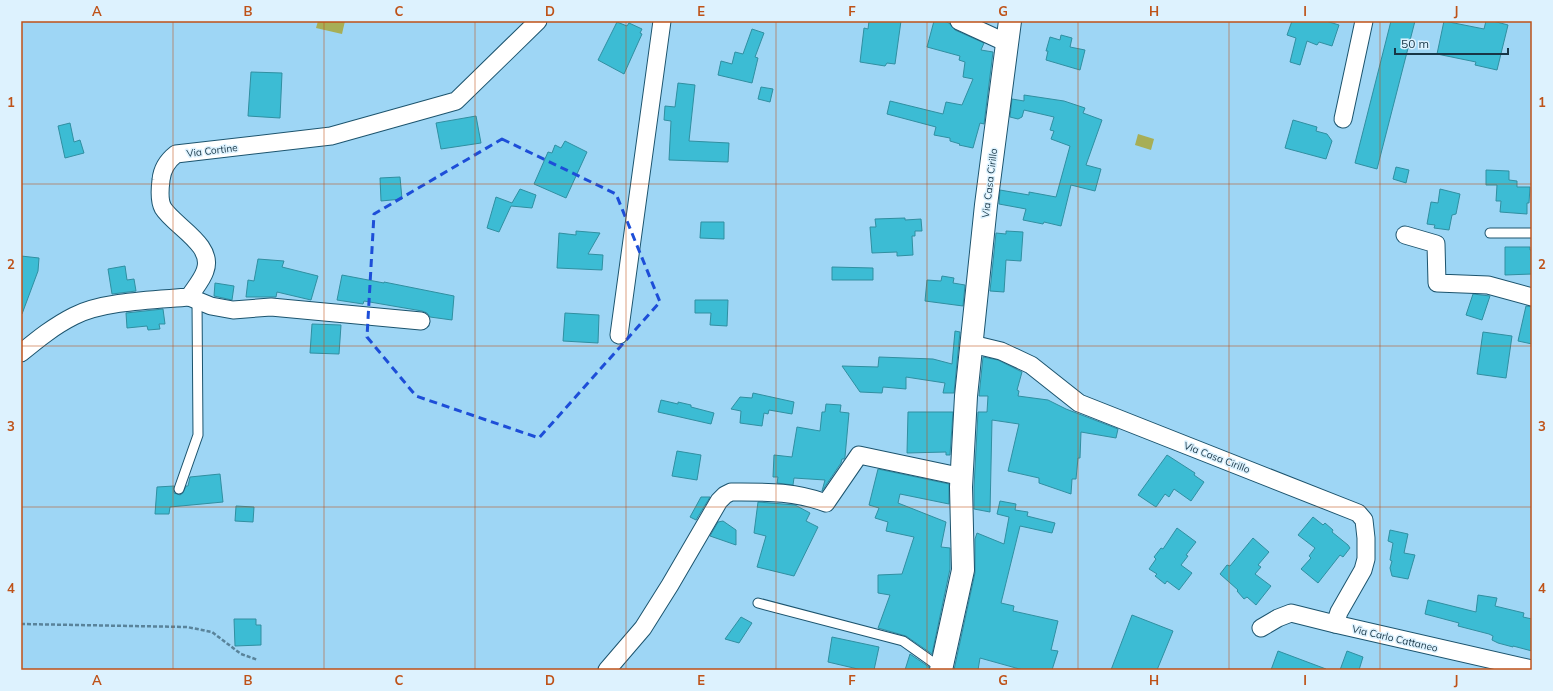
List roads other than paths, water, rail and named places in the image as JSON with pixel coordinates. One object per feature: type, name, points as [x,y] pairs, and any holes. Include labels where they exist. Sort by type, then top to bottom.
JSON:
[{"type":"street","name":"Via Cortine","points":[[193,299],[206,271],[206,259],[200,244],[162,207],[160,189],[162,176],[168,161],[176,154],[331,136],[456,101],[538,21]]},
{"type":"street","points":[[619,335],[662,21]]},
{"type":"street","points":[[959,21],[1006,43]]},
{"type":"street","name":"Via Casa Cirillo","points":[[941,669],[963,570],[961,487],[963,477],[966,396],[986,205],[1010,21]]},
{"type":"street","points":[[1342,120],[1364,21]]},
{"type":"street","points":[[1405,235],[1436,244],[1437,283],[1488,285],[1532,297]]},
{"type":"street","points":[[21,353],[47,331],[75,316],[98,308],[136,302],[193,299],[211,306],[233,310],[271,308],[421,321]]},
{"type":"street","name":"Via Casa Cirillo","points":[[972,344],[1001,351],[1031,365],[1079,403],[1358,513],[1364,520],[1366,538],[1363,570],[1339,612],[1335,624]]},
{"type":"street","points":[[607,670],[643,628],[719,501],[725,495],[731,492],[783,492],[809,496],[826,503],[859,455],[963,477]]},
{"type":"street","name":"Via Carlo Cattaneo","points":[[1260,628],[1278,618],[1292,613],[1532,669]]},
{"type":"lane","points":[[1490,233],[1532,233]]},
{"type":"lane","points":[[179,490],[198,435],[193,299]]},
{"type":"lane","points":[[758,603],[903,641],[941,669]]}]
